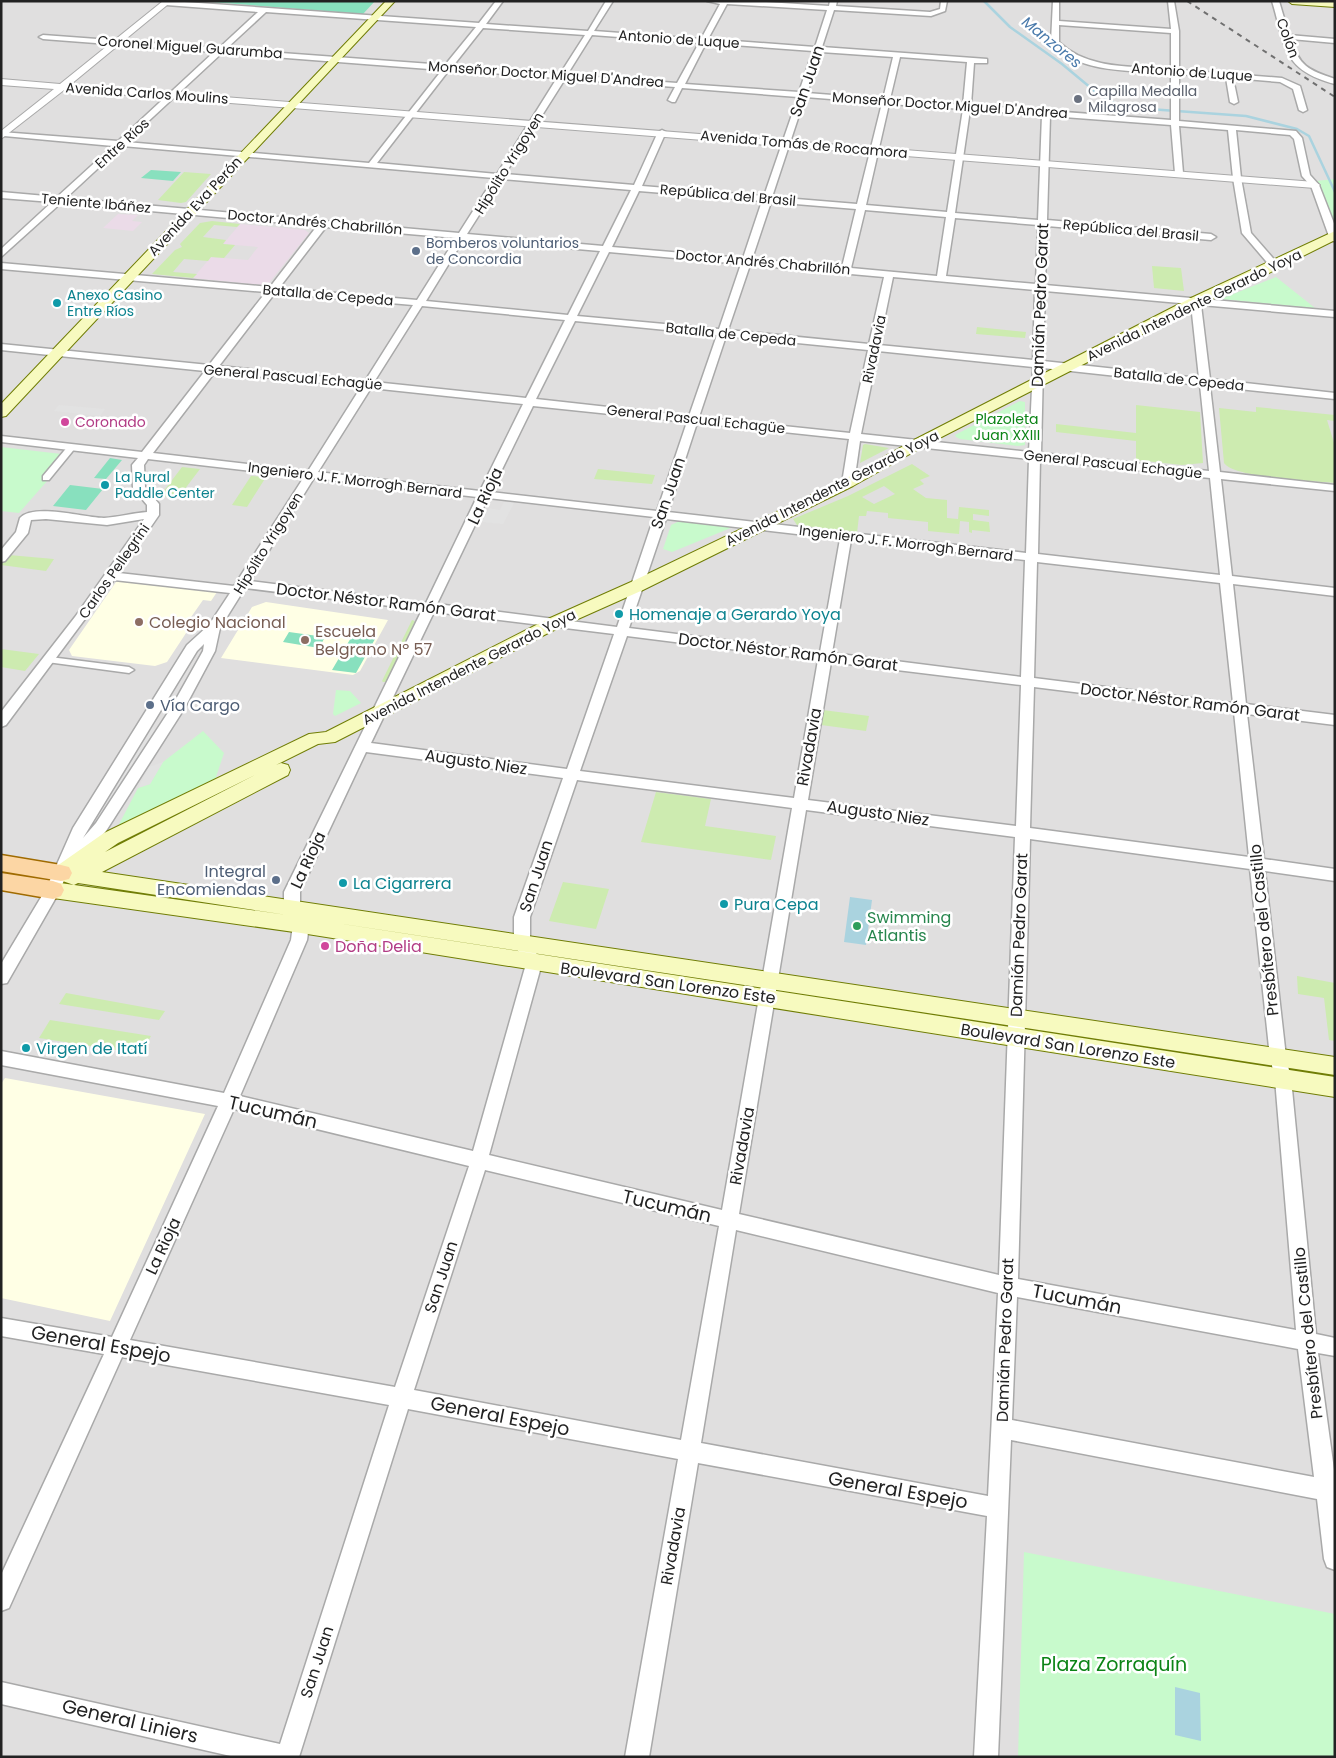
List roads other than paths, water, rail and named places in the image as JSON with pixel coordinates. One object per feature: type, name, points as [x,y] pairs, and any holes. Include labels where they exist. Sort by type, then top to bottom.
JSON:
[{"type":"main road","name":"Avenida Eva Perón","points":[[1,413],[126,278],[390,1]]},
{"type":"main road","points":[[1292,1],[1335,4]]},
{"type":"main road","name":"Avenida Intendente Gerardo Yoya","points":[[63,880],[325,748],[329,738],[554,623],[637,586],[848,483],[918,443],[1196,301],[1334,237]]},
{"type":"main road","name":"Boulevard San Lorenzo Este","points":[[1,863],[63,880],[296,917],[534,964],[770,989]]},
{"type":"main road","name":"Boulevard San Lorenzo Este","points":[[1,881],[63,880]]},
{"type":"main road","name":"Boulevard San Lorenzo Este","points":[[296,917],[522,944],[770,989],[1016,1028],[1283,1079],[1335,1087]]},
{"type":"main road","name":"Boulevard San Lorenzo Este","points":[[1016,1028],[1278,1057],[1335,1066]]},
{"type":"street","points":[[371,165],[500,1]]},
{"type":"street","name":"Hipólito Yrigoyen","points":[[63,880],[80,828],[174,675],[192,648],[214,628],[370,384],[610,1]]},
{"type":"street","points":[[710,1],[832,5],[931,14],[943,10],[944,1]]},
{"type":"street","points":[[1056,1],[1056,23],[1175,31]]},
{"type":"street","points":[[1171,1],[1175,31],[1175,122],[1179,173]]},
{"type":"street","name":"Colón","points":[[1275,1],[1293,58],[1297,63],[1320,77],[1335,82]]},
{"type":"street","name":"Antonio de Luque","points":[[167,2],[984,61]]},
{"type":"street","points":[[3,135],[167,2]]},
{"type":"street","points":[[672,100],[724,2]]},
{"type":"street","name":"San Juan","points":[[522,944],[522,917],[570,775],[622,631],[832,5]]},
{"type":"street","name":"Entre Ríos","points":[[1,254],[174,96],[264,10]]},
{"type":"street","name":"Antonio de Luque","points":[[1056,23],[1055,42],[1085,62],[1094,65],[1270,78],[1289,83]]},
{"type":"street","name":"Coronel Miguel Guarumba","points":[[43,37],[337,58]]},
{"type":"street","points":[[1287,37],[1335,41]]},
{"type":"street","points":[[846,270],[896,54]]},
{"type":"street","name":"Monseñor Doctor Miguel D'Andrea","points":[[337,58],[1175,122],[1293,133],[1298,138],[1306,176],[1315,185]]},
{"type":"street","points":[[941,278],[967,106],[972,60]]},
{"type":"street","points":[[1229,75],[1234,102]]},
{"type":"street","name":"Avenida Carlos Moulins","points":[[1,82],[292,105]]},
{"type":"street","name":"Colón","points":[[1289,83],[1297,88],[1303,110]]},
{"type":"street","name":"Avenida Tomás de Rocamora","points":[[292,105],[662,132],[1315,185]]},
{"type":"street","name":"Damián Pedro Garat","points":[[986,1757],[1008,1286],[1046,113]]},
{"type":"street","points":[[1232,127],[1237,178],[1247,233],[1274,266]]},
{"type":"street","name":"La Rioja","points":[[1,1600],[229,1101],[299,940],[292,892],[377,714],[486,495],[529,402],[637,187],[662,132]]},
{"type":"street","name":"República del Brasil","points":[[3,135],[637,187],[1211,237]]},
{"type":"street","points":[[1315,185],[1334,237]]},
{"type":"street","name":"Teniente Ibáñez","points":[[1,195],[191,211]]},
{"type":"street","name":"Doctor Andrés Chabrillón","points":[[191,211],[1335,314]]},
{"type":"street","name":"Carlos Pellegrini","points":[[1,722],[112,576],[153,515],[153,504],[139,488],[138,465],[324,223]]},
{"type":"street","name":"Batalla de Cepeda","points":[[1,266],[421,303],[1068,367],[1335,396]]},
{"type":"street","name":"Rivadavia","points":[[848,483],[855,436],[889,274]]},
{"type":"street","name":"Presbítero del Castillo","points":[[1196,301],[1278,1057],[1283,1079],[1307,1342],[1335,1559]]},
{"type":"street","name":"General Pascual Echagüe","points":[[1,347],[210,370],[370,384],[1335,488]]},
{"type":"street","name":"Ingeniero J. F. Morrogh Bernard","points":[[1,439],[1335,592]]},
{"type":"street","points":[[46,478],[72,447]]},
{"type":"street","points":[[1,558],[22,532],[26,518],[38,514],[106,521],[137,515],[153,515]]},
{"type":"street","name":"Rivadavia","points":[[637,1757],[770,989],[799,802],[846,536]]},
{"type":"street","name":"Doctor Néstor Ramón Garat","points":[[112,576],[431,607],[1335,720]]},
{"type":"street","name":"Hipólito Yrigoyen","points":[[1,978],[63,880],[101,827],[177,709],[209,650],[214,628]]},
{"type":"street","points":[[50,660],[129,670]]},
{"type":"street","name":"Augusto Niez","points":[[362,747],[570,775],[799,802],[1335,875]]},
{"type":"street","points":[[522,944],[534,964]]},
{"type":"street","name":"San Juan","points":[[288,1757],[402,1396],[479,1161],[534,964]]},
{"type":"street","name":"Tucumán","points":[[1,1058],[229,1101],[1008,1286],[1335,1347]]},
{"type":"street","name":"General Espejo","points":[[1,1327],[402,1396],[689,1452],[998,1508]]},
{"type":"street","points":[[1002,1428],[1326,1490]]},
{"type":"street","name":"General Liniers","points":[[1,1693],[288,1757]]},
{"type":"water","points":[[850,897],[872,900],[866,945],[844,942]]},
{"type":"water","points":[[1175,1687],[1200,1693],[1201,1741],[1175,1735]]},
{"type":"waterway","name":"Manzores","points":[[984,1],[1010,27],[1062,64],[1097,93],[1121,107],[1246,116],[1297,129],[1309,136],[1335,192]]},
{"type":"railway","points":[[1187,1],[1335,97]]},
{"type":"place","name":"Capilla Medalla Milagrosa","points":[[1078,99]]},
{"type":"place","name":"Bomberos voluntarios de Concordia","points":[[416,251]]},
{"type":"place","name":"Anexo Casino Entre Ríos","points":[[57,303]]},
{"type":"place","name":"Coronado","points":[[65,422]]},
{"type":"place","name":"La Rural Paddle Center","points":[[105,485]]},
{"type":"place","name":"Homenaje a Gerardo Yoya","points":[[619,614]]},
{"type":"place","name":"Colegio Nacional","points":[[139,622]]},
{"type":"place","name":"Escuela Belgrano Nº 57","points":[[305,640]]},
{"type":"place","name":"Vía Cargo","points":[[150,705]]},
{"type":"place","name":"Integral Encomiendas","points":[[276,880]]},
{"type":"place","name":"La Cigarrera","points":[[343,883]]},
{"type":"place","name":"Pura Cepa","points":[[724,904]]},
{"type":"place","name":"Swimming Atlantis","points":[[857,926]]},
{"type":"place","name":"Doña Delia","points":[[325,946]]},
{"type":"place","name":"Virgen de Itatí","points":[[26,1048]]},
{"type":"park label","name":"Plazoleta Juan XXIII","points":[[1007,428]]},
{"type":"park label","name":"Plaza Zorraquín","points":[[1114,1664]]}]
